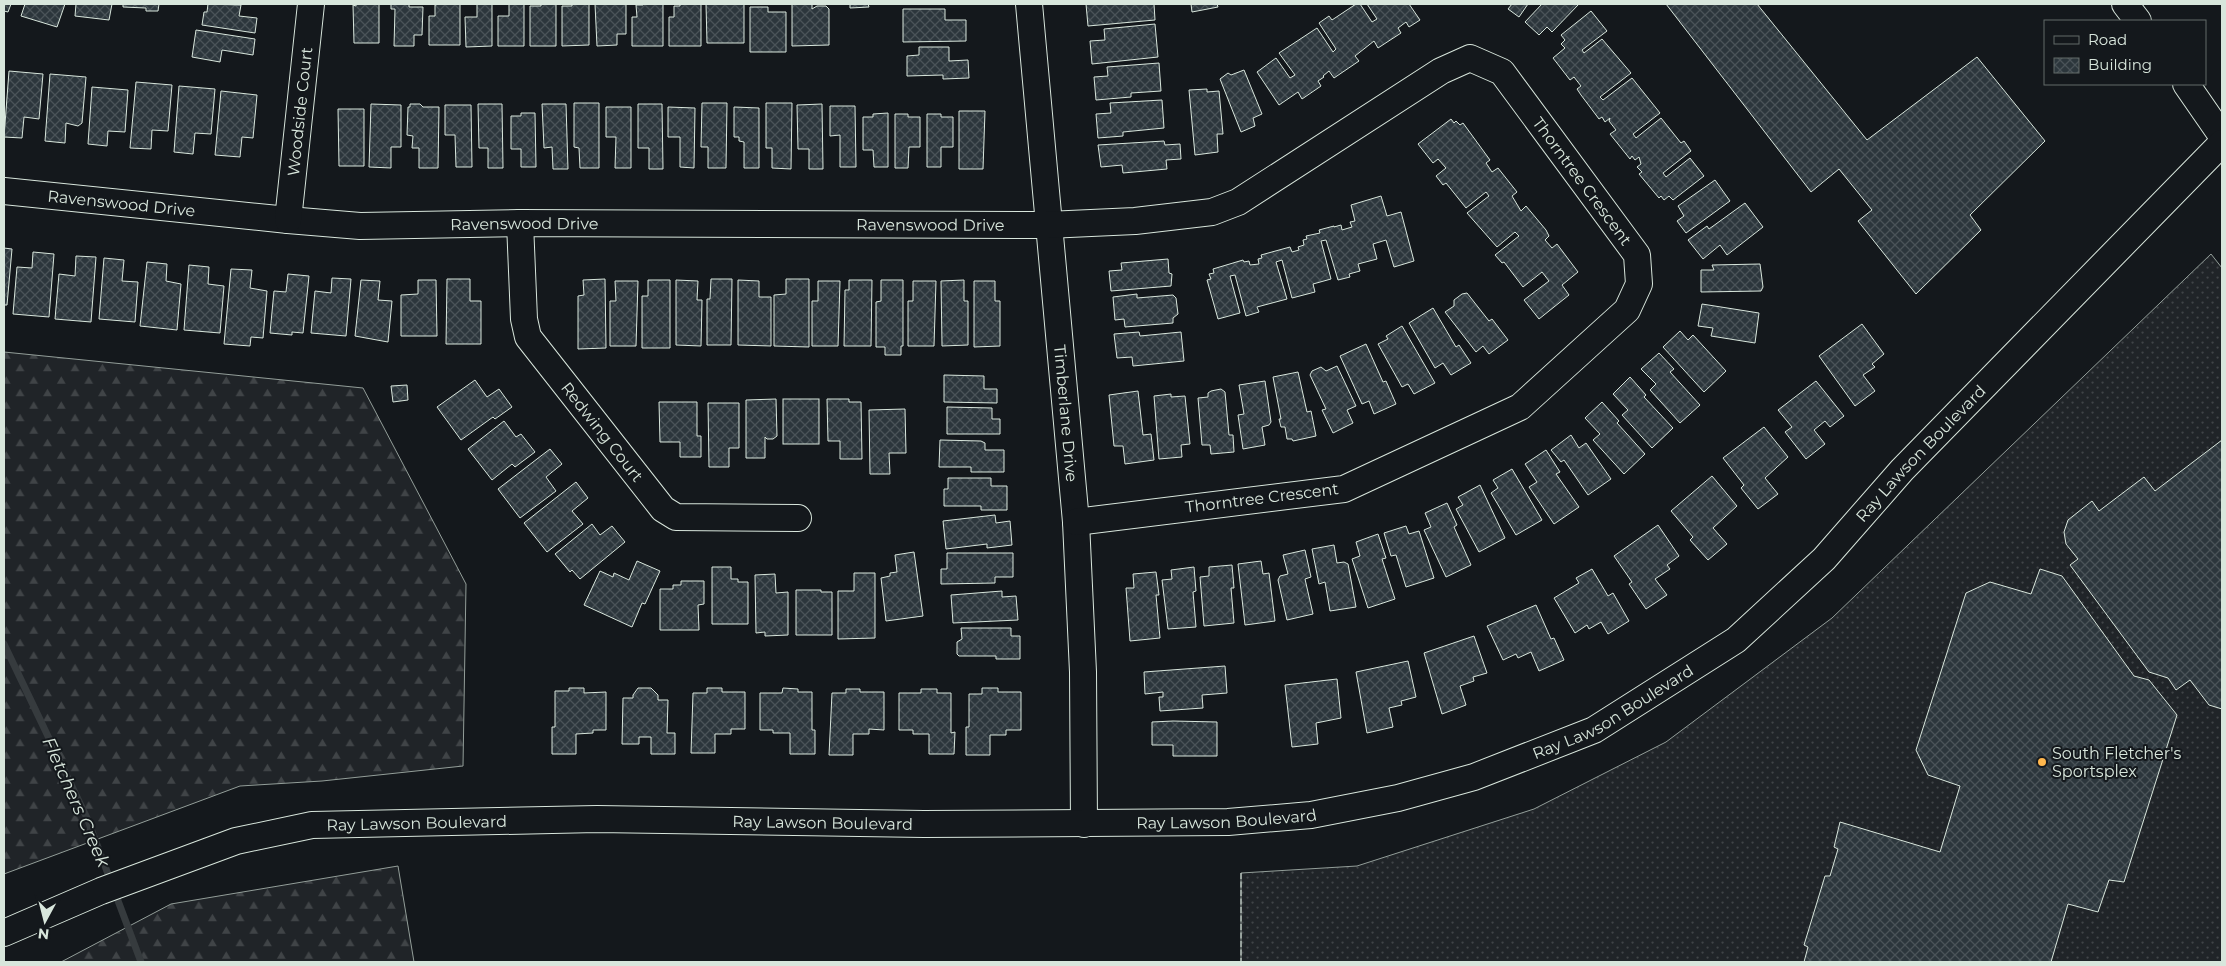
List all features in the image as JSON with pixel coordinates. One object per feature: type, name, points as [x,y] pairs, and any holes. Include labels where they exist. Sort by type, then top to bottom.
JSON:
[{"type":"street","name":"Woodside Court","points":[[288,220],[310,4]]},
{"type":"street","name":"Timberlane Drive","points":[[1029,4],[1047,225],[1076,522],[1083,672],[1084,824]]},
{"type":"street","points":[[2125,4],[2137,20]]},
{"type":"street","name":"Thorntree Crescent","points":[[1047,225],[1135,220],[1212,212],[1238,202],[1441,71],[1470,58],[1502,72],[1637,255],[1639,284],[1627,310],[1520,407],[1344,489],[1076,522]]},
{"type":"street","points":[[2187,85],[2222,136]]},
{"type":"street","name":"Ray Lawson Boulevard","points":[[4,933],[63,907],[236,841],[312,825],[597,819],[924,824],[1228,822],[1311,815],[1398,798],[1474,777],[1594,730],[1736,640],[1824,559],[1902,470],[2222,143]]},
{"type":"street","name":"Ravenswood Drive","points":[[4,191],[360,226],[520,223],[1047,225]]},
{"type":"street","name":"Redwing Court","points":[[520,223],[524,320],[528,337],[664,509],[676,517],[798,518]]},
{"type":"green space","points":[[2211,254],[2222,268],[2222,962],[1241,962],[1241,873],[1357,866],[1534,809],[1666,742],[1832,618]]},
{"type":"green space","points":[[4,352],[363,388],[466,584],[463,766],[322,781],[240,786],[4,874]]},
{"type":"green space","points":[[398,866],[414,962],[61,962],[171,904]]},
{"type":"building","points":[[4,4],[11,4],[8,12],[4,11]]},
{"type":"building","points":[[25,4],[65,4],[57,27],[21,16]]},
{"type":"building","points":[[76,4],[112,4],[109,20],[75,16]]},
{"type":"building","points":[[123,4],[159,4],[158,11],[146,11],[146,8],[123,7]]},
{"type":"building","points":[[208,4],[241,5],[239,16],[257,18],[255,33],[202,25],[204,12],[207,12]]},
{"type":"building","points":[[356,4],[379,4],[379,43],[354,43],[353,5],[356,6]]},
{"type":"building","points":[[391,4],[409,4],[409,7],[423,7],[422,35],[414,35],[414,46],[394,46],[395,9],[391,9]]},
{"type":"building","points":[[460,4],[460,45],[429,45],[429,16],[435,16],[435,5]]},
{"type":"building","points":[[477,4],[492,4],[492,46],[466,47],[465,17],[477,17]]},
{"type":"building","points":[[509,4],[524,4],[524,46],[498,46],[498,16],[509,16]]},
{"type":"building","points":[[541,4],[556,4],[556,46],[530,46],[530,6],[541,6]]},
{"type":"building","points":[[572,4],[589,4],[589,45],[562,46],[562,6],[572,6]]},
{"type":"building","points":[[595,4],[626,4],[626,34],[617,34],[617,45],[597,46]]},
{"type":"building","points":[[663,4],[663,46],[632,46],[632,17],[637,17],[636,5]]},
{"type":"building","points":[[680,4],[701,4],[701,46],[669,46],[669,17],[674,17],[674,6],[680,6]]},
{"type":"building","points":[[706,4],[744,4],[744,43],[707,43]]},
{"type":"building","points":[[792,4],[812,4],[812,9],[817,6],[826,6],[829,9],[829,45],[792,46]]},
{"type":"building","points":[[850,4],[868,4],[869,7],[850,8]]},
{"type":"building","points":[[1086,4],[1154,4],[1155,20],[1088,26]]},
{"type":"building","points":[[1191,4],[1217,4],[1218,7],[1192,12]]},
{"type":"building","points":[[1356,4],[1360,4],[1372,22],[1377,19],[1367,4],[1409,4],[1420,20],[1409,27],[1406,22],[1398,28],[1401,33],[1378,48],[1374,41],[1355,56],[1359,61],[1334,78],[1329,71],[1318,81],[1321,86],[1302,99],[1298,92],[1279,105],[1257,72],[1276,58],[1290,78],[1295,75],[1279,53],[1317,28],[1333,52],[1336,49],[1319,23],[1329,16],[1332,20]]},
{"type":"building","points":[[1512,4],[1528,4],[1519,17],[1508,9]]},
{"type":"building","points":[[1542,4],[1579,4],[1552,32],[1547,27],[1539,35],[1525,22]]},
{"type":"building","points":[[1666,4],[1757,4],[1867,140],[1977,57],[2045,141],[1970,215],[1981,230],[1916,294],[1858,221],[1872,210],[1839,169],[1811,192]]},
{"type":"building","points":[[750,7],[768,7],[768,12],[786,12],[786,52],[750,52]]},
{"type":"building","points":[[903,9],[945,9],[945,20],[966,20],[966,41],[903,42]]},
{"type":"building","points":[[1591,11],[1607,31],[1582,50],[1584,53],[1602,39],[1631,73],[1600,97],[1603,100],[1632,78],[1660,113],[1633,134],[1636,138],[1661,118],[1681,143],[1684,141],[1691,151],[1663,173],[1666,177],[1690,158],[1704,176],[1673,200],[1669,196],[1664,200],[1661,196],[1659,198],[1639,174],[1642,172],[1637,167],[1641,164],[1639,157],[1635,160],[1632,156],[1630,159],[1610,134],[1616,130],[1609,121],[1610,118],[1605,122],[1602,117],[1599,119],[1577,89],[1581,86],[1574,77],[1570,80],[1553,58],[1565,48],[1561,44],[1565,40],[1561,35]]},
{"type":"building","points":[[1155,24],[1158,57],[1092,64],[1090,41],[1105,40],[1104,29]]},
{"type":"building","points":[[196,30],[255,39],[253,55],[222,50],[220,62],[192,57]]},
{"type":"building","points":[[919,47],[949,47],[949,61],[968,60],[969,78],[943,79],[943,75],[907,76],[907,56],[919,55]]},
{"type":"building","points":[[1159,63],[1161,91],[1131,93],[1131,97],[1096,100],[1094,77],[1108,76],[1107,67]]},
{"type":"building","points":[[1244,70],[1262,114],[1253,118],[1255,126],[1241,132],[1220,79],[1228,73],[1231,75]]},
{"type":"building","points":[[9,71],[43,74],[39,119],[24,117],[22,138],[4,137]]},
{"type":"building","points":[[50,74],[86,77],[82,123],[78,126],[66,123],[65,143],[45,141]]},
{"type":"building","points":[[136,82],[172,85],[168,131],[152,130],[151,149],[130,148]]},
{"type":"building","points":[[179,86],[215,89],[211,134],[195,133],[193,154],[174,152]]},
{"type":"building","points":[[92,87],[128,90],[125,132],[108,131],[107,146],[88,144]]},
{"type":"building","points":[[1207,89],[1207,92],[1219,91],[1223,134],[1217,134],[1218,152],[1195,155],[1189,90]]},
{"type":"building","points":[[221,91],[257,95],[253,138],[242,137],[240,157],[215,155]]},
{"type":"building","points":[[1162,100],[1164,128],[1123,132],[1123,136],[1098,138],[1096,114],[1111,113],[1110,103]]},
{"type":"building","points":[[574,103],[599,103],[599,168],[580,168],[579,148],[574,147]]},
{"type":"building","points":[[702,103],[727,103],[726,168],[708,168],[708,147],[701,147]]},
{"type":"building","points":[[766,103],[792,103],[791,169],[772,168],[772,148],[766,148]]},
{"type":"building","points":[[371,104],[401,105],[401,147],[391,147],[391,168],[369,167]]},
{"type":"building","points":[[410,104],[420,104],[423,107],[439,107],[438,168],[419,168],[419,148],[412,148],[413,136],[407,135],[408,107],[410,107]]},
{"type":"building","points":[[478,104],[502,104],[503,168],[488,168],[488,148],[479,148]]},
{"type":"building","points":[[542,104],[566,104],[568,169],[553,169],[552,147],[544,148]]},
{"type":"building","points":[[638,104],[662,104],[663,169],[649,169],[649,148],[638,148]]},
{"type":"building","points":[[822,104],[823,169],[809,169],[809,149],[798,149],[797,105]]},
{"type":"building","points":[[445,105],[471,105],[472,167],[456,167],[455,135],[445,135]]},
{"type":"building","points":[[830,106],[855,106],[856,167],[840,167],[840,135],[830,136]]},
{"type":"building","points":[[606,107],[631,107],[631,168],[615,168],[616,137],[606,137]]},
{"type":"building","points":[[668,107],[695,108],[694,168],[680,167],[680,137],[668,137]]},
{"type":"building","points":[[734,107],[759,108],[759,168],[744,168],[744,142],[739,141],[739,137],[734,137]]},
{"type":"building","points":[[338,109],[364,109],[364,166],[339,166]]},
{"type":"building","points":[[959,111],[985,111],[983,169],[959,169]]},
{"type":"building","points":[[521,113],[535,113],[536,167],[521,167],[521,149],[511,149],[511,116],[521,116]]},
{"type":"building","points":[[888,113],[888,167],[874,167],[873,150],[863,150],[863,117],[873,117],[873,114]]},
{"type":"building","points":[[895,114],[908,114],[908,117],[920,117],[920,147],[909,147],[908,168],[895,168]]},
{"type":"building","points":[[927,114],[941,114],[941,117],[953,117],[953,147],[941,147],[941,167],[927,167]]},
{"type":"building","points":[[1451,119],[1454,123],[1456,121],[1460,125],[1463,123],[1490,160],[1486,163],[1492,172],[1498,168],[1517,192],[1512,196],[1521,211],[1526,206],[1546,230],[1549,236],[1545,240],[1552,248],[1557,244],[1578,272],[1562,285],[1569,295],[1539,319],[1524,300],[1549,281],[1542,272],[1523,287],[1504,262],[1502,263],[1495,255],[1519,236],[1515,232],[1497,247],[1467,213],[1489,196],[1486,192],[1466,208],[1446,183],[1443,185],[1436,176],[1446,168],[1438,159],[1433,163],[1418,144]]},
{"type":"building","points":[[1164,141],[1165,145],[1180,144],[1181,159],[1166,160],[1167,169],[1123,173],[1122,165],[1101,167],[1098,145]]},
{"type":"building","points":[[1715,180],[1730,201],[1686,233],[1677,221],[1684,216],[1678,206]]},
{"type":"building","points":[[1381,196],[1387,216],[1401,212],[1414,261],[1394,267],[1386,240],[1373,244],[1377,259],[1358,264],[1360,271],[1349,274],[1350,277],[1338,280],[1326,240],[1321,241],[1331,279],[1313,284],[1315,292],[1292,298],[1282,260],[1276,262],[1287,299],[1257,307],[1259,312],[1246,316],[1235,275],[1230,276],[1240,313],[1218,319],[1207,280],[1211,279],[1209,274],[1214,273],[1213,269],[1243,260],[1244,262],[1249,261],[1250,265],[1259,264],[1258,259],[1262,258],[1261,255],[1290,247],[1292,252],[1299,250],[1298,247],[1304,245],[1303,240],[1307,239],[1306,236],[1320,233],[1319,230],[1341,225],[1342,230],[1352,227],[1350,222],[1355,221],[1351,205]]},
{"type":"building","points":[[1745,203],[1763,227],[1727,255],[1720,245],[1703,259],[1688,240],[1707,226],[1709,229]]},
{"type":"building","points":[[4,248],[12,249],[7,305],[4,305]]},
{"type":"building","points":[[33,252],[54,254],[49,317],[13,314],[17,267],[32,268]]},
{"type":"building","points":[[76,256],[96,257],[91,322],[55,319],[59,274],[75,276]]},
{"type":"building","points":[[104,258],[124,260],[122,281],[138,282],[135,322],[99,319]]},
{"type":"building","points":[[1168,259],[1169,273],[1172,274],[1171,286],[1111,291],[1109,271],[1122,270],[1121,263]]},
{"type":"building","points":[[147,262],[167,264],[166,281],[181,284],[177,330],[140,326]]},
{"type":"building","points":[[1760,264],[1763,287],[1761,291],[1701,292],[1701,270],[1714,270],[1712,265]]},
{"type":"building","points":[[189,265],[209,267],[208,284],[224,286],[220,333],[184,330]]},
{"type":"building","points":[[231,269],[252,270],[250,288],[267,291],[263,338],[251,337],[250,346],[224,344]]},
{"type":"building","points":[[288,274],[309,276],[303,333],[292,332],[292,335],[270,333],[274,291],[286,292]]},
{"type":"building","points":[[332,278],[351,279],[346,336],[311,333],[315,291],[331,293]]},
{"type":"building","points":[[447,279],[470,279],[470,301],[481,301],[481,344],[446,344]]},
{"type":"building","points":[[605,279],[606,348],[578,349],[578,296],[584,295],[583,280]]},
{"type":"building","points":[[711,279],[732,279],[731,345],[707,345],[707,299],[710,299]]},
{"type":"building","points":[[786,279],[809,279],[809,347],[774,346],[774,295],[786,294]]},
{"type":"building","points":[[361,280],[380,281],[378,300],[392,301],[388,342],[355,336]]},
{"type":"building","points":[[418,280],[436,280],[437,336],[401,336],[401,295],[418,294]]},
{"type":"building","points":[[648,280],[670,280],[670,348],[642,348],[642,296],[648,296]]},
{"type":"building","points":[[676,280],[698,281],[697,300],[702,300],[701,346],[676,345]]},
{"type":"building","points":[[738,280],[759,281],[759,297],[771,297],[771,346],[738,345]]},
{"type":"building","points":[[849,280],[872,280],[871,346],[844,346],[845,290],[849,290]]},
{"type":"building","points":[[881,280],[903,280],[903,346],[901,346],[901,355],[885,355],[885,347],[876,347],[876,302],[881,301]]},
{"type":"building","points":[[964,280],[964,301],[968,301],[968,345],[942,346],[941,281]]},
{"type":"building","points":[[615,281],[638,281],[636,346],[610,346],[610,301],[616,301]]},
{"type":"building","points":[[818,281],[840,281],[838,346],[812,346],[812,301],[818,301]]},
{"type":"building","points":[[913,281],[936,281],[934,346],[908,346],[908,301],[913,301]]},
{"type":"building","points":[[974,281],[995,281],[995,301],[1000,301],[1000,346],[974,347]]},
{"type":"building","points":[[1467,293],[1489,321],[1492,319],[1508,340],[1489,354],[1483,346],[1476,352],[1445,312],[1454,306],[1454,300]]},
{"type":"building","points":[[1137,294],[1137,298],[1173,295],[1176,298],[1178,314],[1173,318],[1173,323],[1125,327],[1124,319],[1115,320],[1113,297]]},
{"type":"building","points":[[1702,304],[1759,313],[1755,343],[1711,336],[1713,328],[1698,326]]},
{"type":"building","points":[[1433,308],[1456,347],[1459,345],[1471,363],[1451,375],[1443,363],[1435,368],[1409,323]]},
{"type":"building","points":[[1862,324],[1884,354],[1872,364],[1875,367],[1863,375],[1875,391],[1855,406],[1819,356]]},
{"type":"building","points":[[1402,326],[1435,383],[1414,394],[1408,384],[1402,387],[1378,344],[1388,339],[1386,336]]},
{"type":"building","points":[[1680,331],[1688,340],[1693,335],[1726,371],[1704,392],[1663,347]]},
{"type":"building","points":[[1139,332],[1140,336],[1181,332],[1184,361],[1133,366],[1132,357],[1117,358],[1114,334]]},
{"type":"building","points":[[1366,344],[1383,382],[1386,381],[1396,404],[1374,414],[1369,401],[1362,404],[1340,356]]},
{"type":"building","points":[[1659,353],[1674,369],[1670,372],[1700,405],[1680,423],[1650,390],[1656,384],[1641,369]]},
{"type":"building","points":[[1337,366],[1356,406],[1347,410],[1353,423],[1333,433],[1322,410],[1326,409],[1310,375],[1312,371],[1321,367],[1326,371]]},
{"type":"building","points":[[1298,372],[1307,412],[1311,411],[1316,436],[1293,441],[1292,439],[1287,439],[1285,427],[1281,427],[1273,377]]},
{"type":"building","points":[[944,375],[984,376],[984,389],[997,389],[997,403],[944,402]]},
{"type":"building","points":[[1630,377],[1646,395],[1644,397],[1673,428],[1652,448],[1622,415],[1628,410],[1613,394]]},
{"type":"building","points":[[475,380],[487,397],[499,389],[512,407],[495,419],[493,417],[461,440],[437,407]]},
{"type":"building","points":[[1265,381],[1271,422],[1269,425],[1262,427],[1265,445],[1243,449],[1238,415],[1244,414],[1239,385]]},
{"type":"building","points":[[1816,381],[1844,416],[1830,427],[1825,421],[1814,430],[1825,444],[1806,459],[1785,432],[1792,427],[1778,410]]},
{"type":"building","points":[[407,385],[408,400],[393,402],[391,386]]},
{"type":"building","points":[[1221,389],[1225,392],[1229,435],[1233,435],[1234,452],[1211,454],[1210,445],[1202,445],[1198,398],[1208,397],[1208,393],[1211,391]]},
{"type":"building","points":[[1138,391],[1143,435],[1151,434],[1154,460],[1125,464],[1123,446],[1114,446],[1109,395]]},
{"type":"building","points":[[1171,394],[1171,397],[1185,396],[1190,444],[1181,445],[1182,457],[1159,459],[1154,396]]},
{"type":"building","points":[[776,399],[777,436],[773,439],[765,437],[765,458],[746,458],[746,400]]},
{"type":"building","points":[[783,399],[819,399],[819,444],[783,444]]},
{"type":"building","points":[[827,399],[849,399],[849,402],[861,402],[862,459],[840,459],[840,441],[828,441]]},
{"type":"building","points":[[659,402],[697,402],[697,436],[701,436],[701,457],[680,457],[680,442],[660,442]]},
{"type":"building","points":[[1602,402],[1619,421],[1617,423],[1645,454],[1624,474],[1593,440],[1600,434],[1585,418]]},
{"type":"building","points":[[708,403],[739,403],[739,448],[729,448],[729,467],[709,467]]},
{"type":"building","points":[[947,407],[992,408],[992,419],[1000,419],[1000,434],[947,434]]},
{"type":"building","points":[[905,409],[906,453],[889,453],[890,474],[870,474],[869,410]]},
{"type":"building","points":[[504,421],[516,437],[521,434],[535,452],[515,467],[512,464],[492,480],[468,449]]},
{"type":"building","points":[[1764,427],[1788,457],[1765,478],[1778,494],[1758,509],[1741,488],[1744,485],[1723,458]]},
{"type":"building","points":[[1571,435],[1579,448],[1586,443],[1611,479],[1588,495],[1564,460],[1561,462],[1551,450]]},
{"type":"building","points":[[940,440],[981,441],[985,443],[985,450],[1004,450],[1004,472],[971,472],[971,467],[939,467]]},
{"type":"building","points":[[2222,440],[2222,709],[2209,705],[2190,680],[2176,690],[2168,678],[2149,672],[2070,565],[2078,559],[2066,544],[2064,532],[2068,520],[2092,501],[2099,511],[2144,477],[2155,491]]},
{"type":"building","points":[[550,449],[562,464],[546,477],[556,491],[520,518],[498,489]]},
{"type":"building","points":[[1546,450],[1560,472],[1556,474],[1579,507],[1554,524],[1529,487],[1537,482],[1525,464]]},
{"type":"building","points":[[1512,469],[1542,520],[1516,535],[1491,493],[1498,488],[1493,480]]},
{"type":"building","points":[[1712,476],[1737,506],[1713,528],[1727,544],[1708,560],[1690,540],[1693,537],[1671,511]]},
{"type":"building","points":[[948,478],[991,478],[991,486],[1007,486],[1007,510],[981,510],[981,506],[944,506],[944,489],[948,489]]},
{"type":"building","points":[[576,482],[588,498],[572,511],[583,524],[547,552],[524,523]]},
{"type":"building","points":[[1480,485],[1505,538],[1479,552],[1456,509],[1463,505],[1458,497]]},
{"type":"building","points":[[1447,503],[1457,525],[1454,527],[1471,565],[1446,577],[1424,530],[1431,527],[1425,513]]},
{"type":"building","points":[[995,515],[996,523],[1010,521],[1012,545],[987,548],[987,544],[946,549],[943,521]]},
{"type":"building","points":[[592,524],[600,535],[612,526],[625,542],[580,579],[572,570],[570,572],[555,554]]},
{"type":"building","points":[[1658,525],[1679,556],[1667,565],[1670,569],[1655,579],[1667,595],[1646,609],[1629,584],[1632,582],[1614,556]]},
{"type":"building","points":[[1406,526],[1409,534],[1419,531],[1434,578],[1406,587],[1396,555],[1391,556],[1384,533]]},
{"type":"building","points":[[1378,534],[1386,558],[1382,559],[1395,599],[1368,608],[1352,559],[1360,556],[1356,542]]},
{"type":"building","points":[[1334,545],[1337,563],[1344,562],[1348,564],[1356,607],[1330,611],[1325,582],[1319,584],[1312,549]]},
{"type":"building","points":[[1305,550],[1311,577],[1305,579],[1313,614],[1287,620],[1278,580],[1280,576],[1288,574],[1283,555]]},
{"type":"building","points":[[914,552],[923,616],[886,621],[881,578],[890,576],[890,573],[897,572],[895,555]]},
{"type":"building","points":[[947,553],[1013,553],[1013,577],[995,577],[995,583],[941,584],[941,569],[947,569]]},
{"type":"building","points":[[637,561],[660,571],[645,604],[642,603],[632,627],[584,605],[600,571],[613,577],[614,573],[629,580]]},
{"type":"building","points":[[1261,561],[1263,574],[1269,573],[1275,621],[1245,625],[1238,564]]},
{"type":"building","points":[[1232,565],[1234,588],[1231,588],[1234,623],[1204,626],[1200,577],[1209,576],[1209,567]]},
{"type":"building","points":[[712,567],[731,567],[731,579],[738,579],[738,582],[748,582],[748,624],[712,624]]},
{"type":"building","points":[[1194,567],[1196,591],[1193,592],[1196,627],[1168,629],[1162,580],[1172,579],[1171,570]]},
{"type":"building","points":[[1592,569],[1608,596],[1613,593],[1629,621],[1608,634],[1601,622],[1589,629],[1587,625],[1575,633],[1554,598],[1579,583],[1576,578]]},
{"type":"building","name":"South Fletcher's Sportsplex","points":[[2040,569],[2062,576],[2134,676],[2149,680],[2177,715],[2124,882],[2109,880],[2098,912],[2068,904],[2051,962],[1804,962],[1808,947],[1804,945],[1825,876],[1830,876],[1838,849],[1834,847],[1840,822],[1940,852],[1960,786],[1928,775],[1916,750],[1966,593],[1990,582],[2031,594]]},
{"type":"building","points":[[1156,572],[1159,595],[1156,595],[1160,638],[1130,641],[1126,588],[1134,588],[1133,574]]},
{"type":"building","points":[[854,573],[875,573],[875,638],[838,639],[838,591],[854,591]]},
{"type":"building","points":[[775,574],[776,593],[788,592],[788,635],[765,636],[765,632],[756,633],[755,575]]},
{"type":"building","points":[[681,581],[704,581],[704,604],[698,605],[699,630],[660,630],[660,589],[673,589],[673,585],[681,585]]},
{"type":"building","points":[[796,590],[832,592],[832,635],[796,635]]},
{"type":"building","points":[[1002,591],[1002,597],[1016,596],[1018,620],[953,623],[951,595]]},
{"type":"building","points":[[1536,605],[1551,639],[1554,638],[1564,660],[1539,671],[1531,652],[1518,658],[1516,654],[1503,660],[1487,626]]},
{"type":"building","points":[[961,628],[1011,628],[1011,636],[1020,636],[1020,659],[996,659],[996,656],[959,656],[957,654],[957,642],[962,639]]},
{"type":"building","points":[[1474,636],[1487,673],[1473,677],[1474,681],[1460,686],[1466,705],[1442,714],[1424,653]]},
{"type":"building","points":[[1408,661],[1416,697],[1401,701],[1402,705],[1389,708],[1393,727],[1367,733],[1356,672]]},
{"type":"building","points":[[1225,666],[1227,693],[1202,695],[1203,708],[1160,711],[1159,697],[1163,697],[1163,692],[1145,694],[1144,672]]},
{"type":"building","points":[[1337,679],[1341,718],[1316,723],[1318,744],[1292,747],[1285,685]]},
{"type":"building","points":[[569,688],[584,688],[584,693],[606,692],[606,730],[593,730],[593,733],[576,734],[576,754],[552,754],[552,727],[555,727],[555,691],[569,691]]},
{"type":"building","points":[[638,688],[651,688],[658,695],[658,700],[668,700],[667,733],[675,733],[675,754],[651,754],[651,737],[639,737],[639,744],[622,744],[623,698],[633,698]]},
{"type":"building","points":[[707,688],[722,688],[722,692],[745,692],[745,729],[731,729],[731,734],[715,734],[715,753],[691,753],[693,693],[707,693]]},
{"type":"building","points":[[783,688],[798,689],[798,692],[812,692],[812,730],[815,730],[815,754],[790,754],[790,733],[773,733],[773,730],[760,730],[760,693],[782,693]]},
{"type":"building","points":[[982,688],[998,688],[998,692],[1021,692],[1021,730],[1006,730],[1006,735],[990,735],[990,755],[966,755],[966,727],[969,727],[969,694],[982,694]]},
{"type":"building","points":[[846,689],[860,689],[860,692],[884,692],[884,730],[869,729],[869,734],[853,734],[853,755],[829,755],[832,693],[846,693]]},
{"type":"building","points":[[921,689],[937,689],[937,693],[951,693],[951,733],[955,732],[954,754],[929,754],[929,734],[913,734],[913,730],[899,730],[899,693],[921,693]]},
{"type":"building","points":[[1152,722],[1217,722],[1217,756],[1173,756],[1173,745],[1152,745]]},
{"type":"waterway","name":"Fletchers Creek","points":[[4,644],[87,818],[141,962]]},
{"type":"fence","points":[[1241,873],[1241,962]]},
{"type":"place","name":"South Fletcher's Sportsplex","points":[[2042,762]]}]
